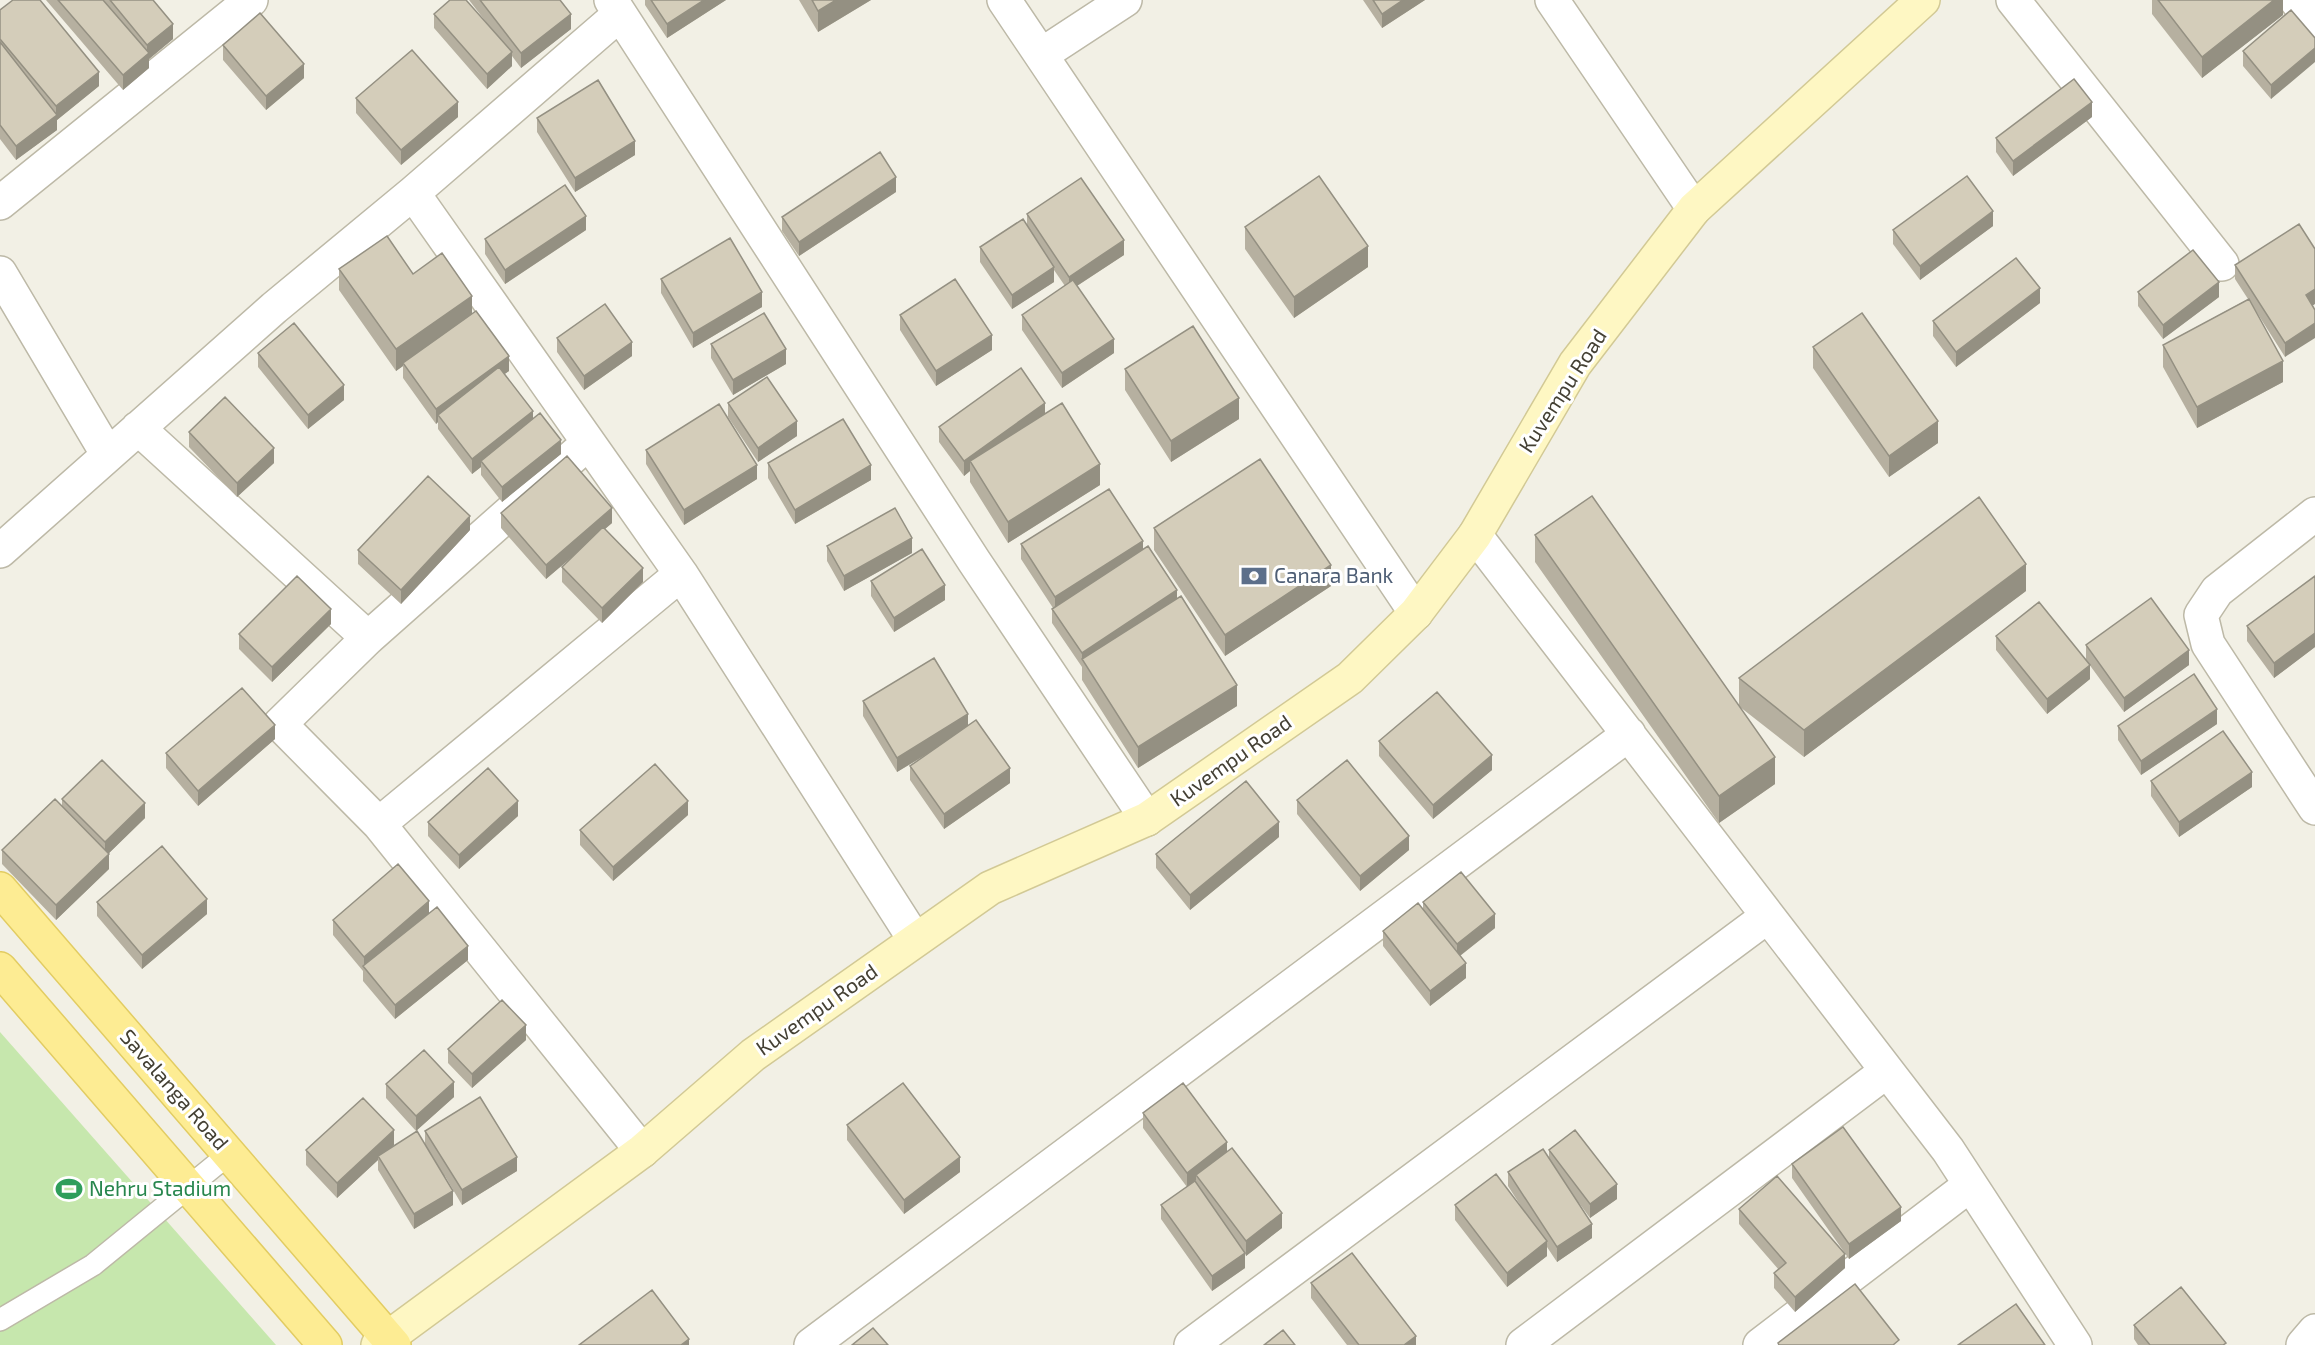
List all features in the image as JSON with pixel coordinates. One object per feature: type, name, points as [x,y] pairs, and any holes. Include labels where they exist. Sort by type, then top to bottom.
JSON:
[{"type":"main road","name":"Kuvempu Road","points":[[387,1342],[642,1151],[753,1055],[990,888],[1147,819],[1350,678],[1416,613],[1475,535],[1575,364],[1694,209],[1923,0]]},
{"type":"main road","name":"Savalanga Road","points":[[0,889],[229,1154],[387,1342]]},
{"type":"main road","points":[[0,969],[325,1345]]},
{"type":"street","points":[[0,203],[250,0]]},
{"type":"street","points":[[1004,0],[1416,613]]},
{"type":"street","points":[[1041,55],[1125,0]]},
{"type":"street","points":[[1552,0],[1694,209]]},
{"type":"street","points":[[2013,0],[2222,264]]},
{"type":"street","points":[[2296,0],[2315,26]]},
{"type":"street","points":[[0,551],[274,308],[413,193],[615,7],[974,561],[1147,819]]},
{"type":"street","points":[[413,193],[587,444],[681,574],[915,940]]},
{"type":"street","points":[[0,273],[108,455]]},
{"type":"street","points":[[138,428],[368,638]]},
{"type":"street","points":[[587,444],[368,638],[280,724],[379,824],[642,1151]]},
{"type":"street","points":[[2315,514],[2217,591],[2201,615],[2208,644],[2315,808]]},
{"type":"street","points":[[1475,535],[1948,1150],[2076,1345]]},
{"type":"street","points":[[379,824],[681,574]]},
{"type":"street","points":[[811,1345],[1629,734]]},
{"type":"street","points":[[1191,1345],[1768,916]]},
{"type":"street","points":[[1523,1345],[1887,1071]]},
{"type":"street","points":[[1760,1345],[1970,1185]]},
{"type":"street","points":[[2303,1345],[2315,1331]]},
{"type":"lane","points":[[0,1320],[93,1265],[229,1154]]},
{"type":"green space","name":"Nehru Stadium","points":[[0,1032],[276,1345],[0,1345]]},
{"type":"building","points":[[13,0],[40,0],[99,72],[56,106],[0,39],[0,10]]},
{"type":"building","points":[[58,0],[103,0],[149,53],[123,75]]},
{"type":"building","points":[[110,0],[153,0],[173,24],[147,45]]},
{"type":"building","points":[[450,0],[466,0],[512,52],[487,74],[434,14]]},
{"type":"building","points":[[480,0],[560,0],[571,14],[521,53]]},
{"type":"building","points":[[651,0],[704,0],[667,24]]},
{"type":"building","points":[[812,0],[836,0],[818,11]]},
{"type":"building","points":[[1373,0],[1403,0],[1382,14]]},
{"type":"building","points":[[2158,0],[2274,0],[2202,57]]},
{"type":"building","points":[[2291,10],[2315,38],[2315,48],[2271,85],[2243,51]]},
{"type":"building","points":[[260,13],[304,64],[266,96],[223,45]]},
{"type":"building","points":[[0,42],[57,115],[16,146],[0,125]]},
{"type":"building","points":[[412,50],[458,102],[401,150],[356,98]]},
{"type":"building","points":[[2074,79],[2092,102],[2013,161],[1996,138]]},
{"type":"building","points":[[598,80],[635,141],[575,178],[537,118]]},
{"type":"building","points":[[880,152],[896,177],[799,242],[782,217]]},
{"type":"building","points":[[1319,176],[1368,246],[1294,297],[1245,227]]},
{"type":"building","points":[[1967,176],[1993,211],[1920,266],[1893,230]]},
{"type":"building","points":[[1081,178],[1124,240],[1069,277],[1027,214]]},
{"type":"building","points":[[565,185],[586,216],[505,270],[485,239]]},
{"type":"building","points":[[1023,219],[1054,267],[1012,295],[980,247]]},
{"type":"building","points":[[2299,224],[2315,249],[2315,289],[2306,295],[2315,310],[2315,323],[2285,343],[2235,265]]},
{"type":"building","points":[[387,236],[413,274],[442,253],[472,296],[396,349],[339,269]]},
{"type":"building","points":[[730,238],[762,292],[693,333],[661,279]]},
{"type":"building","points":[[2193,250],[2219,282],[2163,325],[2138,292]]},
{"type":"building","points":[[2016,258],[2040,288],[1956,352],[1933,321]]},
{"type":"building","points":[[955,279],[992,335],[936,371],[900,315]]},
{"type":"building","points":[[1073,280],[1114,339],[1062,373],[1022,315]]},
{"type":"building","points":[[2249,299],[2283,361],[2197,407],[2163,345]]},
{"type":"building","points":[[605,304],[632,342],[584,376],[557,338]]},
{"type":"building","points":[[476,311],[509,356],[436,409],[403,363]]},
{"type":"building","points":[[764,313],[786,349],[733,380],[711,344]]},
{"type":"building","points":[[1862,313],[1938,421],[1889,456],[1813,347]]},
{"type":"building","points":[[294,323],[344,385],[308,415],[258,353]]},
{"type":"building","points":[[1193,326],[1239,398],[1171,441],[1125,369]]},
{"type":"building","points":[[499,367],[533,411],[472,459],[438,415]]},
{"type":"building","points":[[1021,368],[1045,403],[964,461],[939,427]]},
{"type":"building","points":[[767,377],[797,421],[758,448],[728,403]]},
{"type":"building","points":[[225,397],[274,448],[237,483],[189,432]]},
{"type":"building","points":[[1062,403],[1100,464],[1008,522],[970,461]]},
{"type":"building","points":[[719,404],[757,465],[684,510],[646,450]]},
{"type":"building","points":[[540,413],[561,440],[502,487],[481,461]]},
{"type":"building","points":[[843,419],[871,465],[795,510],[768,463]]},
{"type":"building","points":[[567,456],[612,508],[546,565],[501,513]]},
{"type":"building","points":[[1260,459],[1331,565],[1225,635],[1154,528]]},
{"type":"building","points":[[428,476],[470,516],[401,590],[358,550]]},
{"type":"building","points":[[1109,489],[1143,541],[1055,597],[1021,544]]},
{"type":"building","points":[[1592,496],[1775,757],[1719,796],[1535,535]]},
{"type":"building","points":[[1979,497],[2026,564],[1804,730],[1739,678]]},
{"type":"building","points":[[895,508],[912,538],[844,576],[827,546]]},
{"type":"building","points":[[603,527],[643,568],[602,608],[562,567]]},
{"type":"building","points":[[1148,546],[1177,590],[1082,653],[1052,609]]},
{"type":"building","points":[[922,549],[945,585],[894,618],[871,581]]},
{"type":"building","points":[[297,576],[331,609],[272,667],[239,634]]},
{"type":"building","points":[[2315,576],[2315,633],[2274,663],[2247,626]]},
{"type":"building","points":[[1181,596],[1237,685],[1138,747],[1082,659]]},
{"type":"building","points":[[2151,598],[2189,650],[2124,698],[2086,645]]},
{"type":"building","points":[[2039,602],[2090,665],[2047,699],[1996,636]]},
{"type":"building","points":[[934,658],[968,714],[897,758],[863,701]]},
{"type":"building","points":[[2194,674],[2217,709],[2141,761],[2118,726]]},
{"type":"building","points":[[242,688],[275,725],[198,791],[166,753]]},
{"type":"building","points":[[1437,692],[1492,755],[1433,805],[1379,741]]},
{"type":"building","points":[[976,720],[1010,768],[944,814],[910,766]]},
{"type":"building","points":[[2223,731],[2252,772],[2179,822],[2151,781]]},
{"type":"building","points":[[102,760],[145,803],[105,842],[62,799]]},
{"type":"building","points":[[1347,760],[1409,836],[1360,876],[1297,800]]},
{"type":"building","points":[[655,764],[688,801],[613,867],[580,830]]},
{"type":"building","points":[[488,768],[518,801],[459,855],[428,822]]},
{"type":"building","points":[[1246,781],[1279,822],[1190,895],[1156,854]]},
{"type":"building","points":[[55,799],[109,854],[56,905],[2,850]]},
{"type":"building","points":[[162,846],[207,899],[142,955],[97,902]]},
{"type":"building","points":[[398,864],[429,901],[364,957],[333,920]]},
{"type":"building","points":[[1461,872],[1495,914],[1457,944],[1423,902]]},
{"type":"building","points":[[1418,903],[1466,963],[1430,991],[1383,931]]},
{"type":"building","points":[[437,907],[468,946],[395,1005],[363,966]]},
{"type":"building","points":[[502,1000],[526,1025],[472,1074],[448,1049]]},
{"type":"building","points":[[424,1050],[454,1082],[416,1116],[386,1084]]},
{"type":"building","points":[[903,1083],[960,1157],[904,1200],[847,1125]]},
{"type":"building","points":[[1183,1083],[1227,1142],[1187,1173],[1143,1113]]},
{"type":"building","points":[[480,1097],[517,1157],[462,1190],[425,1131]]},
{"type":"building","points":[[363,1098],[394,1130],[337,1183],[306,1150]]},
{"type":"building","points":[[1843,1127],[1901,1207],[1849,1244],[1792,1164]]},
{"type":"building","points":[[1575,1130],[1617,1184],[1590,1204],[1549,1150]]},
{"type":"building","points":[[417,1131],[453,1191],[414,1214],[378,1156]]},
{"type":"building","points":[[1232,1148],[1282,1213],[1246,1241],[1196,1175]]},
{"type":"building","points":[[1543,1149],[1592,1224],[1557,1247],[1508,1172]]},
{"type":"building","points":[[1496,1174],[1547,1241],[1507,1273],[1455,1205]]},
{"type":"building","points":[[1777,1176],[1845,1254],[1795,1297],[1774,1273],[1786,1263],[1739,1209]]},
{"type":"building","points":[[1195,1181],[1245,1253],[1212,1276],[1161,1205]]},
{"type":"building","points":[[1352,1253],[1416,1336],[1404,1345],[1359,1345],[1311,1283]]},
{"type":"building","points":[[1855,1284],[1899,1340],[1893,1345],[1779,1345],[1778,1343]]},
{"type":"building","points":[[2181,1287],[2226,1343],[2223,1345],[2150,1345],[2134,1325]]},
{"type":"building","points":[[652,1290],[689,1339],[681,1345],[579,1345]]},
{"type":"building","points":[[2016,1304],[2045,1345],[1958,1345]]},
{"type":"building","points":[[873,1328],[888,1345],[852,1345]]},
{"type":"building","points":[[1283,1330],[1295,1345],[1264,1345]]},
{"type":"place","name":"Canara Bank","points":[[1254,576]]},
{"type":"place","name":"Nehru Stadium","points":[[69,1189]]}]
